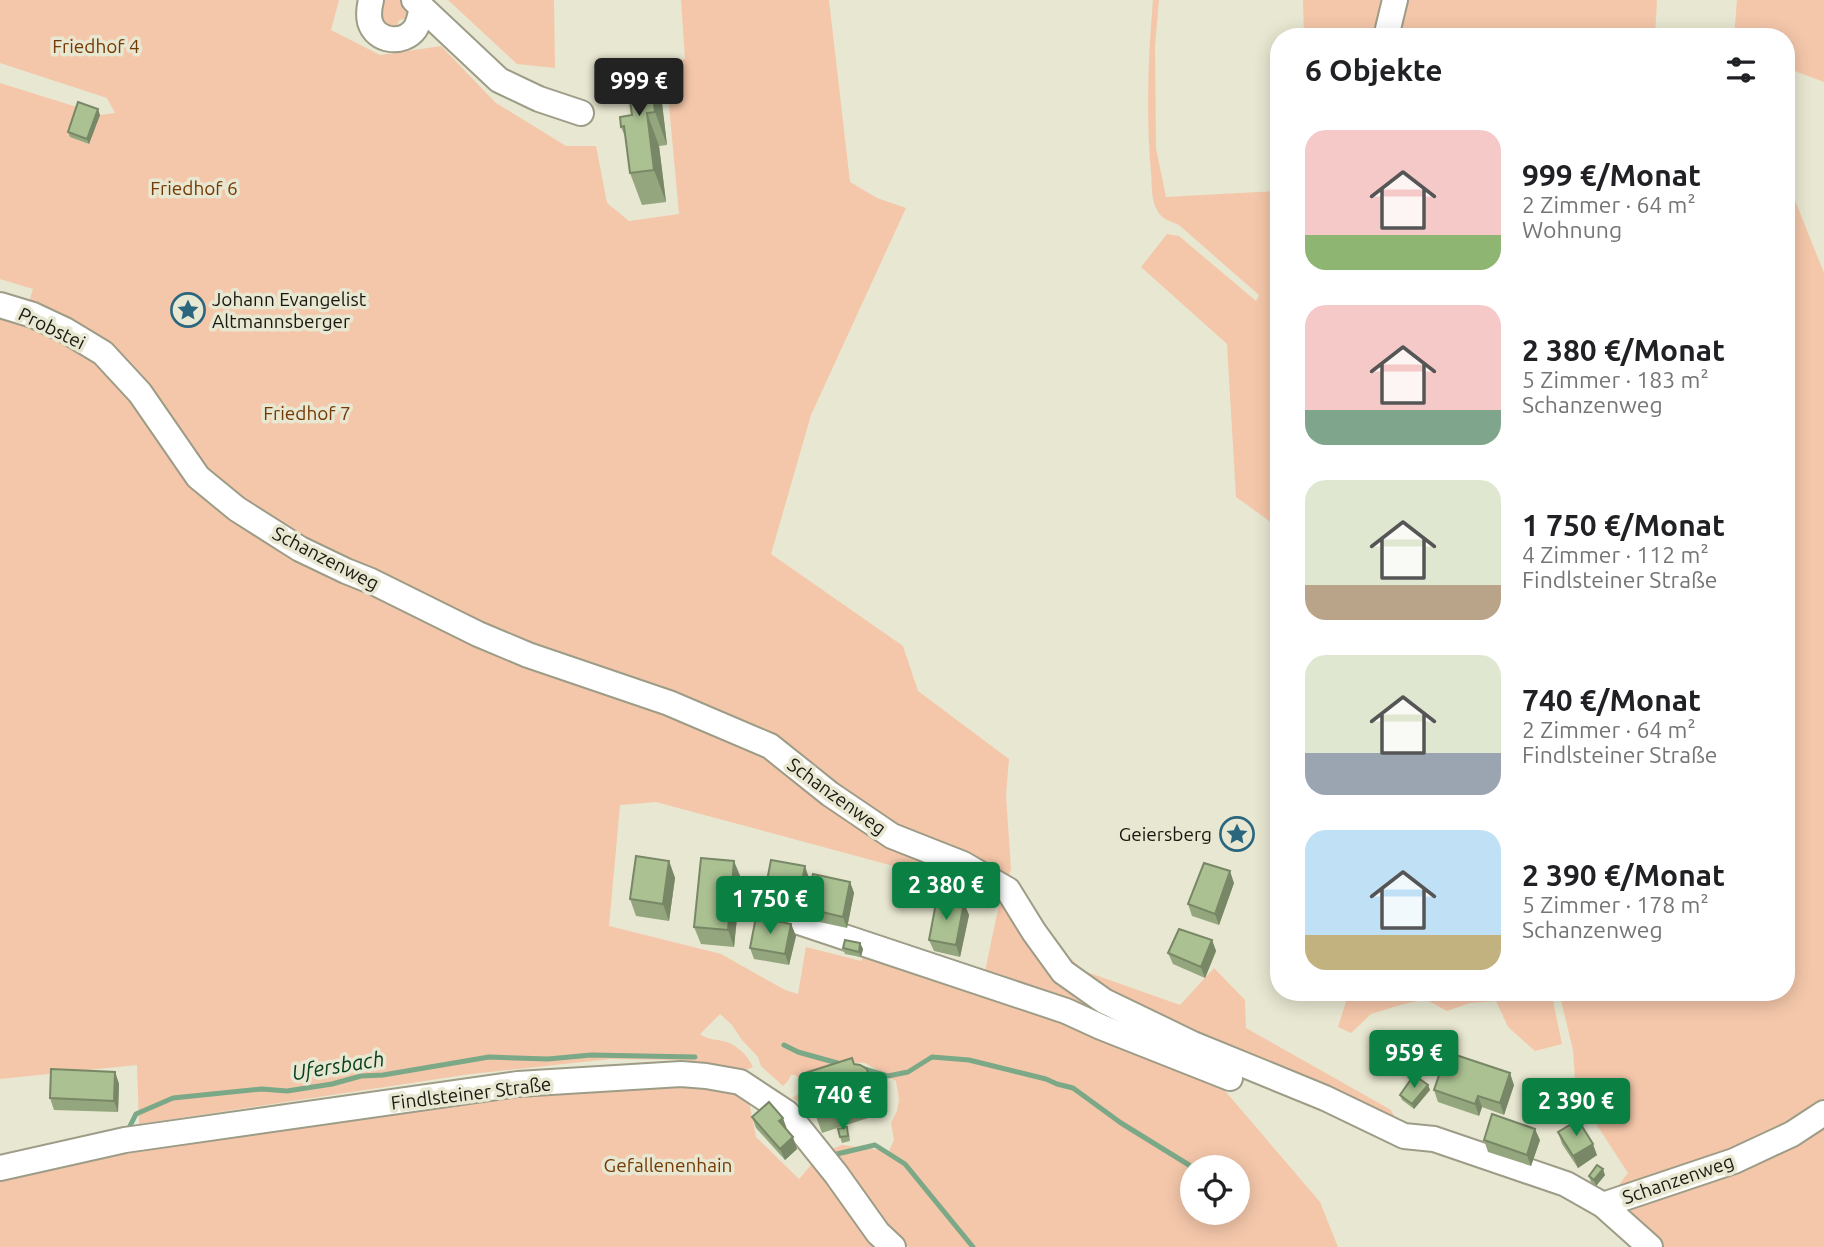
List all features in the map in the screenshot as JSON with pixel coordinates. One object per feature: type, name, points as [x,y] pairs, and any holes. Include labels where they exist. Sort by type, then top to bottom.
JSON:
[{"type":"street","points":[[371,0],[368,13],[371,25],[377,33],[396,40],[414,31],[419,23],[418,4]]},
{"type":"street","points":[[1388,28],[1395,0]]},
{"type":"street","points":[[418,4],[499,80],[539,99],[581,113]]},
{"type":"street","name":"Probstei","points":[[0,305],[33,315],[103,353]]},
{"type":"street","name":"Schanzenweg","points":[[103,353],[140,393],[198,477],[237,509],[300,549],[528,655],[669,703],[771,746],[830,794],[892,836],[963,864],[1008,890],[1063,972],[1104,1001],[1193,1044],[1325,1098],[1404,1136],[1434,1139],[1566,1184],[1603,1205],[1734,1161],[1792,1134],[1824,1113]]},
{"type":"street","points":[[763,910],[1066,1011],[1389,1140],[1404,1136]]},
{"type":"street","name":"Findlsteiner Straße","points":[[0,1168],[125,1140],[518,1084],[681,1074],[706,1076],[740,1082],[787,1113],[885,1240]]},
{"type":"street","points":[[1603,1205],[1650,1247]]},
{"type":"green space","points":[[0,0],[339,0],[331,30],[380,55],[441,46],[496,103],[566,146],[596,146],[607,203],[629,221],[679,214],[667,84],[636,80],[636,62],[685,59],[681,0],[829,0],[850,182],[877,198],[906,208],[811,415],[771,554],[903,646],[918,691],[1009,759],[1006,795],[1011,869],[1002,895],[1084,971],[1180,1005],[1214,968],[1245,1000],[1246,1028],[1391,1110],[1404,1136],[1389,1140],[1069,1004],[984,976],[1001,895],[656,802],[620,805],[609,926],[721,954],[785,990],[798,994],[806,947],[861,961],[865,951],[974,983],[1220,1085],[1320,1202],[1338,1247],[909,1247],[883,1228],[828,1151],[842,1145],[889,1151],[894,1140],[891,1123],[899,1099],[896,1081],[865,1063],[849,1062],[809,1097],[811,1106],[805,1106],[792,1098],[807,1089],[796,1075],[791,1075],[783,1086],[761,1066],[758,1057],[720,1014],[700,1034],[737,1047],[753,1067],[746,1070],[683,1060],[610,1059],[471,1074],[139,1124],[137,1065],[0,1079],[0,298],[28,306],[33,289],[0,279],[0,83],[80,108],[70,137],[89,144],[100,115],[115,113],[107,98],[0,63]]},
{"type":"green space","points":[[380,0],[405,0],[412,9],[408,21],[399,20],[395,32],[384,31],[377,9]]},
{"type":"green space","points":[[448,0],[554,0],[555,68],[517,64]]},
{"type":"green space","points":[[1153,0],[1159,0],[1155,46],[1156,148],[1166,197],[1270,191],[1270,522],[1236,497],[1227,344],[1141,267],[1167,234],[1179,236],[1256,301],[1259,295],[1179,225],[1161,216],[1155,206],[1149,152],[1149,65]]},
{"type":"green space","points":[[1303,0],[1392,0],[1385,28],[1304,28]]},
{"type":"green space","points":[[1398,0],[1657,0],[1655,28],[1391,28]]},
{"type":"green space","points":[[1737,0],[1824,0],[1824,82],[1795,71],[1795,28],[1735,28]]},
{"type":"green space","points":[[1795,200],[1824,273],[1824,1247],[1649,1247],[1603,1205],[1628,1173],[1576,1093],[1573,1050],[1561,1001],[1795,1001]]},
{"type":"green space","points":[[1346,1001],[1417,1001],[1371,1014],[1351,1033],[1338,1027]]},
{"type":"green space","points":[[1429,1001],[1496,1001],[1470,1003],[1447,1011]]},
{"type":"green space","points":[[1496,1001],[1554,1001],[1562,1044],[1535,1051],[1508,1027]]},
{"type":"green space","name":"Gefallenenhain","points":[[686,1081],[748,1096],[756,1137],[799,1179],[817,1158],[880,1247],[0,1247],[0,1180],[140,1151],[409,1108]]},
{"type":"building","points":[[649,62],[655,112],[647,113],[654,170],[630,173],[624,126],[621,127],[620,117],[632,115],[625,65]]},
{"type":"building","points":[[78,102],[98,109],[87,139],[68,132]]},
{"type":"building","points":[[636,856],[669,861],[663,904],[630,899]]},
{"type":"building","points":[[701,858],[734,861],[728,930],[694,927]]},
{"type":"building","points":[[771,860],[805,866],[800,892],[766,886]]},
{"type":"building","points":[[1204,863],[1230,871],[1215,914],[1188,904]]},
{"type":"building","points":[[813,874],[850,882],[843,917],[805,908]]},
{"type":"building","points":[[937,898],[964,903],[956,945],[929,940]]},
{"type":"building","points":[[756,917],[791,924],[785,954],[750,948]]},
{"type":"building","points":[[1179,929],[1212,940],[1201,967],[1168,953]]},
{"type":"building","points":[[845,940],[860,943],[859,952],[843,948]]},
{"type":"building","points":[[1447,1052],[1510,1073],[1500,1103],[1478,1096],[1475,1104],[1434,1090]]},
{"type":"building","points":[[852,1058],[854,1064],[867,1069],[869,1077],[862,1089],[863,1095],[814,1111],[802,1074]]},
{"type":"building","points":[[51,1069],[115,1072],[114,1101],[50,1098]]},
{"type":"building","points":[[1414,1075],[1428,1085],[1412,1104],[1400,1095]]},
{"type":"building","points":[[769,1102],[783,1118],[779,1121],[793,1137],[780,1149],[752,1117]]},
{"type":"building","points":[[1492,1114],[1535,1129],[1527,1155],[1484,1140]]},
{"type":"building","points":[[1578,1120],[1593,1144],[1573,1156],[1558,1132]]},
{"type":"building","points":[[847,1127],[848,1136],[840,1137],[838,1129]]},
{"type":"building","points":[[1597,1165],[1603,1169],[1594,1180],[1589,1176]]},
{"type":"waterway","points":[[784,1045],[798,1052],[841,1064]]},
{"type":"waterway","name":"Ufersbach","points":[[123,1129],[129,1128],[136,1114],[173,1098],[262,1089],[287,1091],[361,1076],[383,1075],[489,1057],[695,1057]]},
{"type":"waterway","points":[[861,1068],[888,1076],[908,1072],[932,1057],[969,1060],[1046,1079],[1073,1088],[1121,1123],[1180,1159]]},
{"type":"waterway","name":"Ufersbach","points":[[837,1154],[875,1145],[905,1164],[973,1247]]},
{"type":"place","name":"Johann Evangelist Altmannsberger","points":[[188,310]]},
{"type":"place","name":"Geiersberg","points":[[1237,834]]},
{"type":"park label","name":"Friedhof 4","points":[[96,46]]},
{"type":"park label","name":"Friedhof 6","points":[[194,188]]},
{"type":"park label","name":"Friedhof 7","points":[[307,413]]}]
